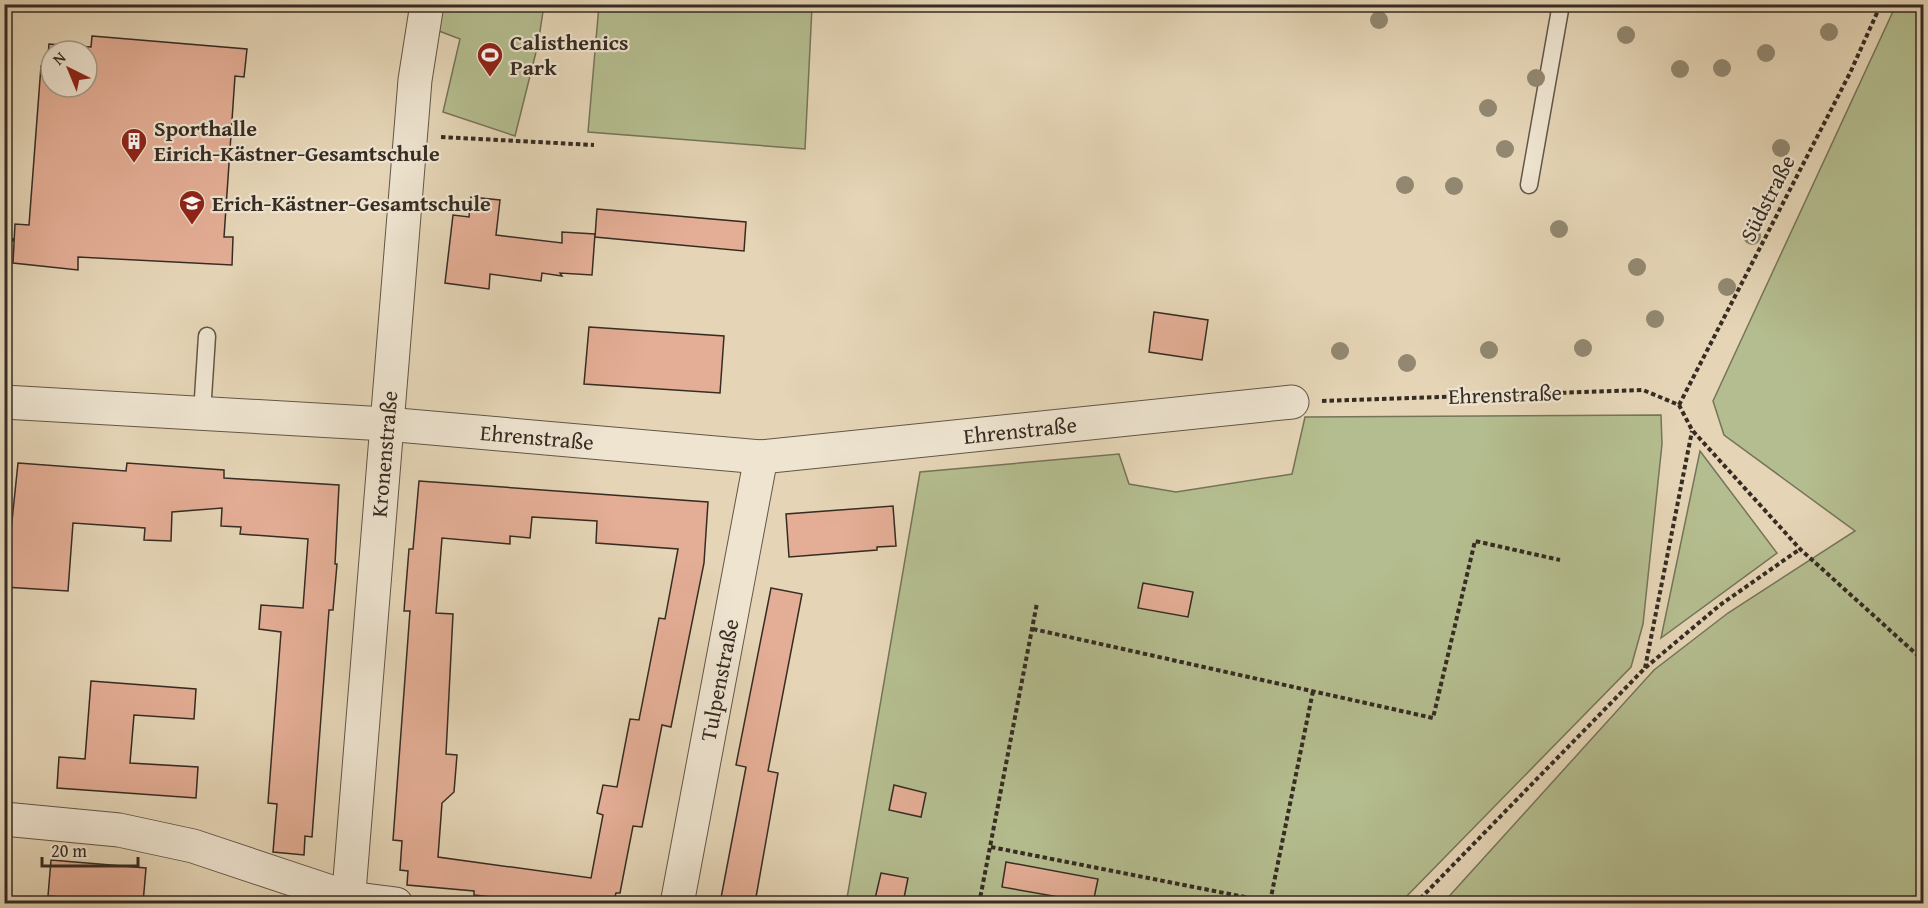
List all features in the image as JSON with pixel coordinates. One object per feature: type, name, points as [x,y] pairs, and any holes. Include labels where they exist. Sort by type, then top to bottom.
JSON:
[{"type":"street","name":"Kronenstraße","points":[[349,901],[410,135],[415,80],[427,4]]},
{"type":"street","name":"Ehrenstraße","points":[[4,402],[386,424],[761,457],[1292,402]]},
{"type":"street","name":"Tulpenstraße","points":[[677,903],[761,457]]},
{"type":"street","points":[[4,819],[140,834],[193,846],[349,901],[396,903]]},
{"type":"lane","points":[[1529,185],[1561,4]]},
{"type":"lane","points":[[202,413],[207,336]]},
{"type":"path","name":"Südstraße","points":[[1679,405],[1850,73],[1881,4]]},
{"type":"path","points":[[410,135],[594,145]]},
{"type":"path","points":[[4,239],[14,240]]},
{"type":"path","name":"Ehrenstraße","points":[[1292,402],[1642,390],[1679,405]]},
{"type":"path","points":[[1679,405],[1692,430],[1800,549],[1923,661]]},
{"type":"path","points":[[1645,668],[1692,430]]},
{"type":"path","points":[[1033,629],[1433,718],[1475,541],[1560,560]]},
{"type":"path","points":[[1415,903],[1645,668],[1720,605],[1800,549]]},
{"type":"path","points":[[979,903],[1037,603]]},
{"type":"path","points":[[991,847],[1270,902],[1313,691]]},
{"type":"green space","points":[[779,4],[812,7],[805,149],[588,132],[599,5]]},
{"type":"green space","name":"Calisthenics Park","points":[[434,5],[471,8],[473,5],[544,5],[538,44],[515,136],[443,112],[460,39],[431,28]]},
{"type":"green space","points":[[1896,5],[1924,5],[1923,903],[1443,903],[1654,670],[1728,613],[1855,531],[1724,435],[1713,401]]},
{"type":"green space","points":[[1661,415],[1662,444],[1643,624],[1631,667],[1400,903],[846,904],[920,472],[1119,454],[1129,484],[1176,492],[1292,474],[1305,417]]},
{"type":"green space","points":[[1700,451],[1777,553],[1661,638]]},
{"type":"building","name":"Sporthalle Eirich-Kästner-Gesamtschule","points":[[92,36],[247,49],[244,77],[235,76],[224,237],[233,237],[232,265],[78,257],[78,270],[13,263],[15,224],[29,225],[39,92],[39,99],[99,99],[99,39],[92,39]]},
{"type":"building","points":[[471,197],[500,200],[496,235],[562,243],[562,232],[595,234],[592,275],[560,273],[562,276],[542,273],[541,281],[490,274],[489,289],[445,283],[453,215],[469,217]]},
{"type":"building","points":[[597,209],[746,222],[744,251],[595,237]]},
{"type":"building","points":[[1154,312],[1208,320],[1202,360],[1149,352]]},
{"type":"building","points":[[589,327],[724,336],[720,393],[584,384]]},
{"type":"building","points":[[18,463],[126,471],[127,463],[224,470],[224,478],[339,485],[335,564],[337,564],[333,610],[329,610],[312,837],[305,836],[304,855],[273,852],[277,804],[268,803],[281,632],[259,629],[261,605],[303,608],[308,539],[240,534],[241,527],[221,526],[222,508],[172,512],[171,541],[144,540],[145,528],[73,523],[68,591],[4,587],[4,539],[10,540]]},
{"type":"building","points":[[419,481],[708,502],[704,563],[671,727],[662,725],[642,827],[633,826],[620,893],[616,893],[613,903],[597,903],[561,897],[560,903],[547,903],[474,895],[474,891],[407,885],[408,871],[400,870],[402,841],[393,840],[410,611],[404,611],[409,549],[413,549]],"holes":[[[532,517],[597,521],[596,543],[678,549],[665,619],[659,618],[639,720],[630,719],[617,787],[603,785],[597,813],[603,815],[591,878],[438,857],[442,803],[454,792],[457,755],[446,754],[453,614],[436,613],[442,538],[510,544],[510,536],[530,538]]]},
{"type":"building","points":[[893,506],[896,546],[877,547],[877,550],[789,557],[786,514]]},
{"type":"building","points":[[1143,583],[1193,592],[1188,617],[1138,608]]},
{"type":"building","points":[[771,588],[802,594],[768,771],[778,773],[755,903],[720,903],[746,767],[736,765]]},
{"type":"building","points":[[91,681],[196,689],[194,719],[134,715],[130,763],[198,767],[196,798],[57,788],[59,757],[85,759]]},
{"type":"building","points":[[894,785],[926,793],[921,817],[889,810]]},
{"type":"building","points":[[51,860],[146,868],[143,903],[48,896]]},
{"type":"building","points":[[1006,862],[1098,879],[1093,903],[1002,887]]},
{"type":"building","points":[[881,873],[908,878],[903,903],[874,903]]},
{"type":"place","name":"Calisthenics Park","points":[[490,78]]},
{"type":"place","name":"Sporthalle Eirich-Kästner-Gesamtschule","points":[[134,164]]},
{"type":"place","name":"Erich-Kästner-Gesamtschule","points":[[192,226]]}]
